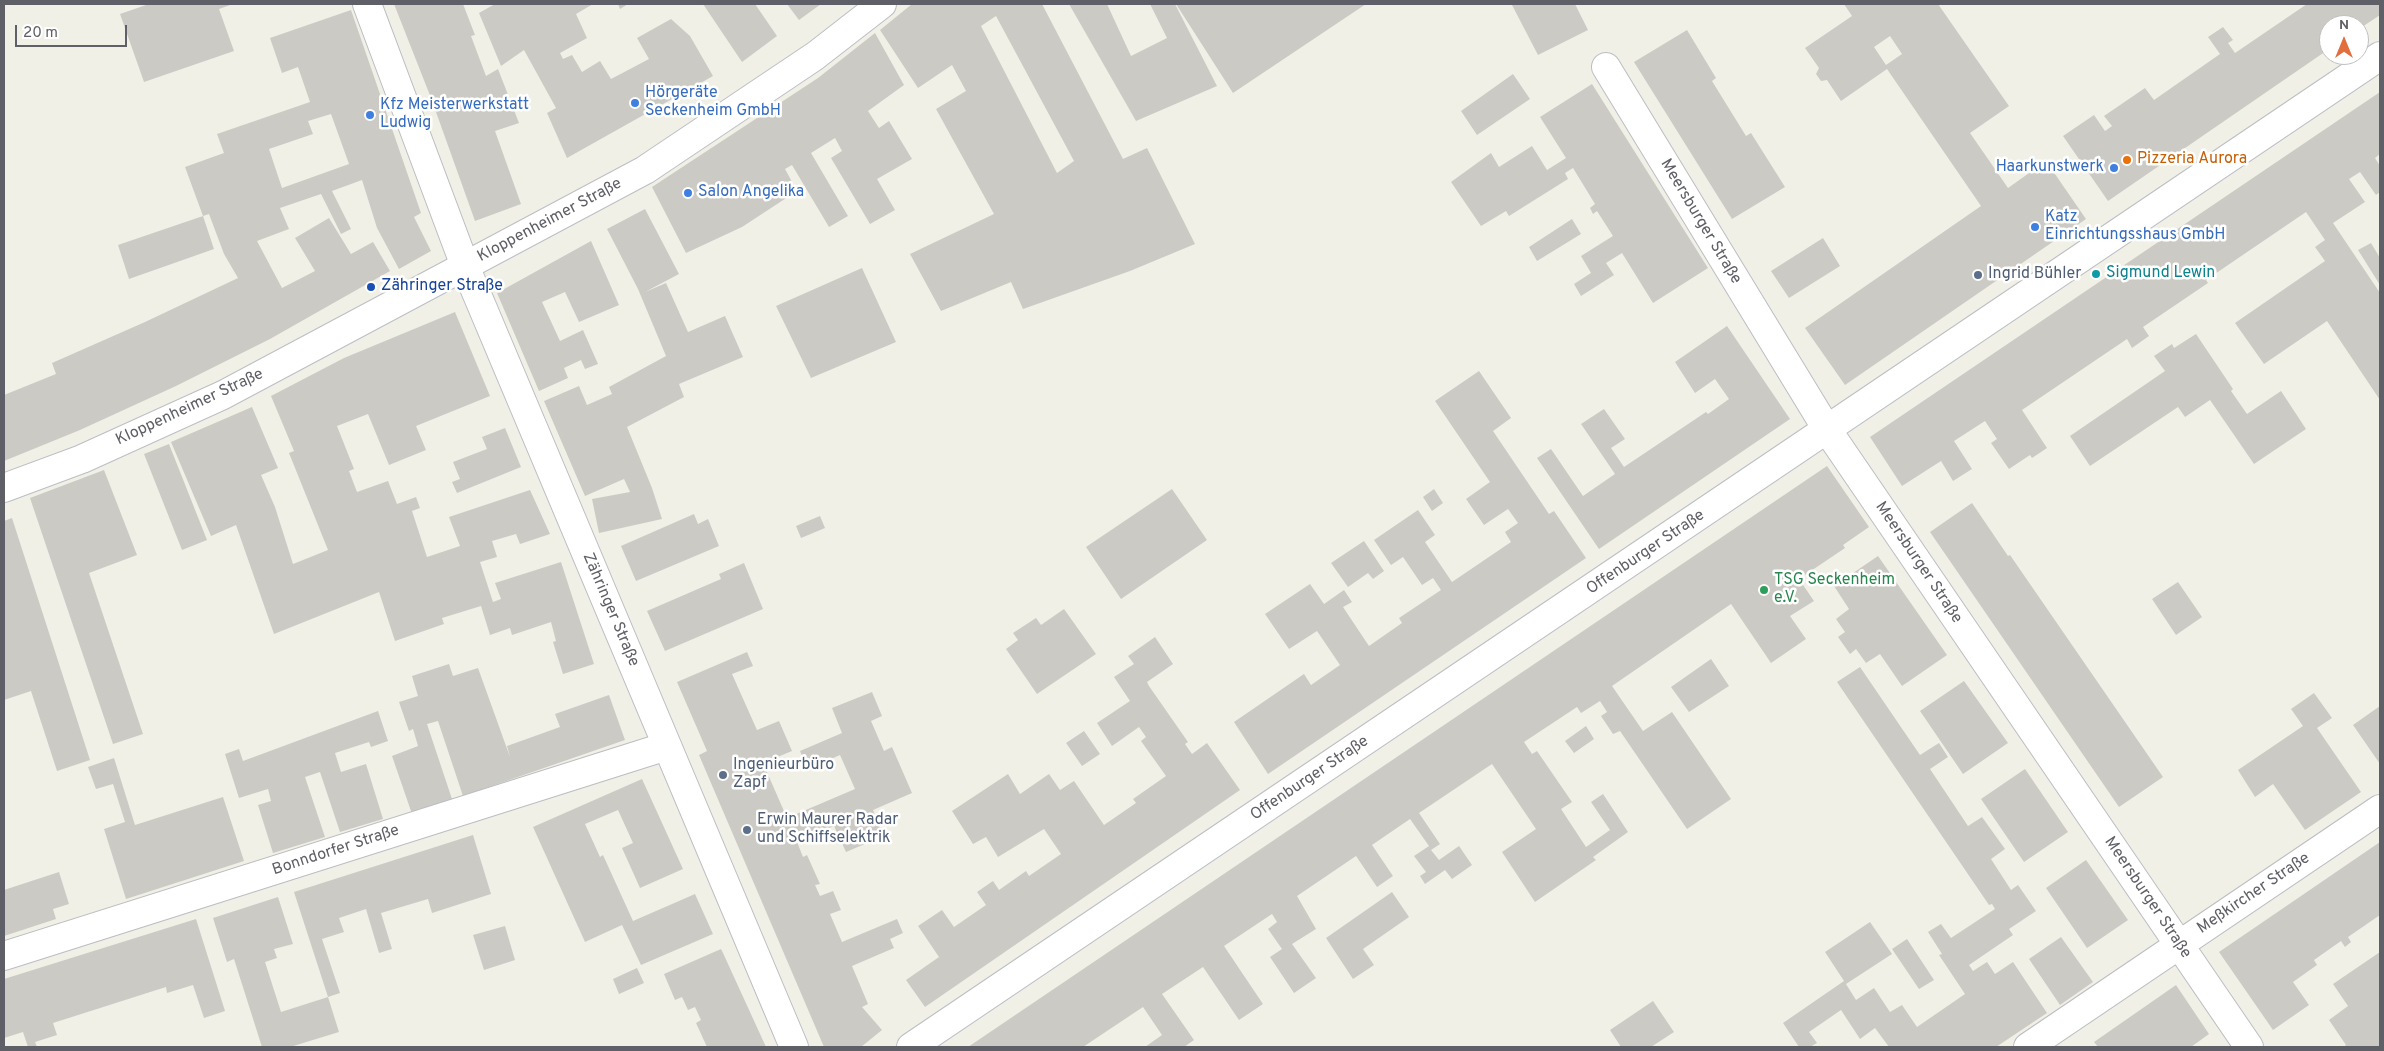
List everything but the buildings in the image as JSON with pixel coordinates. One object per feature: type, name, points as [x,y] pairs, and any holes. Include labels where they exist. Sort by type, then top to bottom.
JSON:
[{"type":"street","name":"Zähringer Straße","points":[[367,4],[465,266],[794,1047]]},
{"type":"street","name":"Kloppenheimer Straße","points":[[4,488],[82,459],[223,395],[645,170],[816,56],[882,4]]},
{"type":"street","name":"Offenburger Straße","points":[[911,1047],[1828,431],[2380,56]]},
{"type":"street","name":"Meersburger Straße","points":[[1606,67],[1828,431],[2249,1047]]},
{"type":"street","name":"Bonndorfer Straße","points":[[4,956],[667,746]]},
{"type":"street","name":"Meßkircher Straße","points":[[2028,1047],[2380,809]]},
{"type":"place","name":"Hörgeräte Seckenheim GmbH","points":[[635,103]]},
{"type":"place","name":"Kfz Meisterwerkstatt Ludwig","points":[[370,115]]},
{"type":"place","name":"Pizzeria Aurora","points":[[2127,160]]},
{"type":"place","name":"Haarkunstwerk","points":[[2114,168]]},
{"type":"place","name":"Salon Angelika","points":[[688,193]]},
{"type":"place","name":"Katz Einrichtungsshaus GmbH","points":[[2035,227]]},
{"type":"place","name":"Sigmund Lewin","points":[[2096,274]]},
{"type":"place","name":"Ingrid Bühler","points":[[1978,275]]},
{"type":"place","name":"Zähringer Straße","points":[[371,287]]},
{"type":"place","name":"TSG Seckenheim e.V.","points":[[1764,590]]},
{"type":"place","name":"Ingenieurbüro Zapf","points":[[723,775]]},
{"type":"place","name":"Erwin Maurer Radar und Schiffselektrik","points":[[747,830]]}]
